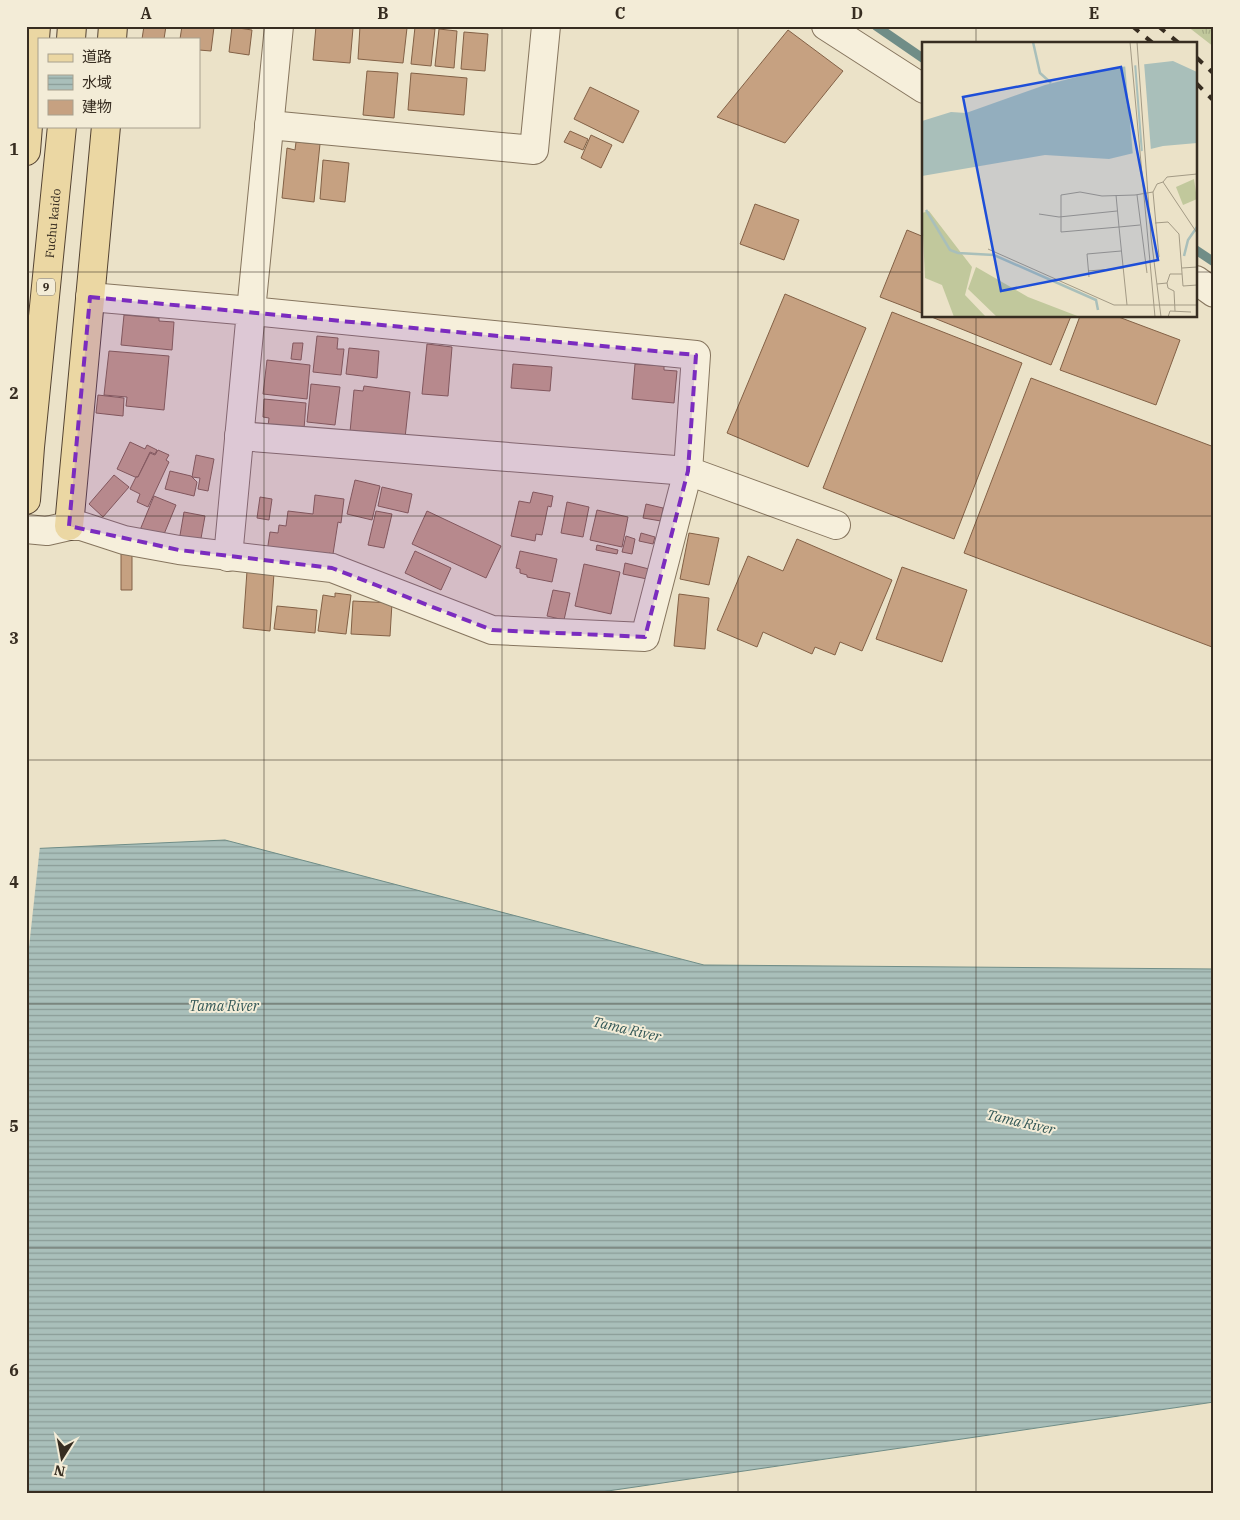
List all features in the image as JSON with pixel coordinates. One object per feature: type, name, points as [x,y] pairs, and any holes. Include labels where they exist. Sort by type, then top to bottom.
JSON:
[{"type":"main road","points":[[26,151],[36,26]]},
{"type":"main road","name":"Fuchu kaido","points":[[26,500],[62,128]]},
{"type":"main road","points":[[69,526],[106,128]]},
{"type":"street","points":[[228,557],[279,26]]},
{"type":"street","points":[[270,125],[534,150],[546,26]]},
{"type":"street","points":[[826,26],[922,88]]},
{"type":"street","points":[[1198,281],[1214,293]]},
{"type":"street","points":[[26,529],[46,531],[69,526],[81,526],[124,540],[228,557],[332,568],[492,630],[645,637],[688,471],[696,355],[90,297]]},
{"type":"street","points":[[239,436],[688,471],[836,525]]},
{"type":"highlighted area","points":[[90,297],[696,355],[688,471],[645,637],[492,630],[332,568],[179,550],[69,526]]},
{"type":"green space","points":[[1187,26],[1214,26],[1214,47]]},
{"type":"water","name":"Tama River","points":[[225,840],[704,965],[1214,969],[1214,1402],[601,1492],[575,1494],[26,1494],[26,849]]},
{"type":"pier","points":[[26,846],[40,846],[26,975]]},
{"type":"building","points":[[144,26],[166,26],[164,38],[142,38]]},
{"type":"building","points":[[182,26],[214,27],[211,51],[200,50],[200,38],[180,38]]},
{"type":"building","points":[[316,26],[353,28],[350,63],[313,60]]},
{"type":"building","points":[[360,26],[407,28],[403,63],[358,59]]},
{"type":"building","points":[[232,27],[252,30],[249,55],[229,52]]},
{"type":"building","points":[[415,27],[435,29],[431,66],[411,64]]},
{"type":"building","points":[[439,29],[457,31],[454,68],[435,66]]},
{"type":"building","points":[[788,30],[843,71],[785,143],[717,117]]},
{"type":"building","points":[[464,32],[488,34],[485,71],[461,69]]},
{"type":"building","points":[[367,71],[398,73],[394,118],[363,115]]},
{"type":"building","points":[[411,73],[467,78],[464,115],[408,110]]},
{"type":"building","points":[[590,87],[639,111],[623,143],[574,119]]},
{"type":"building","points":[[570,131],[588,139],[583,150],[564,142]]},
{"type":"building","points":[[591,135],[612,145],[601,168],[581,158]]},
{"type":"building","points":[[296,142],[320,144],[314,202],[282,198],[287,148],[295,150]]},
{"type":"building","points":[[323,160],[349,163],[345,202],[320,199]]},
{"type":"building","points":[[755,204],[799,220],[784,260],[740,244]]},
{"type":"building","points":[[907,230],[922,236],[922,313],[880,297]]},
{"type":"building","points":[[785,294],[866,328],[808,467],[727,433]]},
{"type":"building","points":[[892,312],[1022,363],[954,539],[823,488]]},
{"type":"building","points":[[124,315],[159,318],[159,321],[174,322],[172,350],[121,345]]},
{"type":"building","points":[[934,318],[1070,318],[1051,365]]},
{"type":"building","points":[[1079,318],[1121,318],[1180,340],[1156,405],[1060,370]]},
{"type":"building","points":[[317,336],[338,338],[337,349],[344,349],[341,375],[313,372]]},
{"type":"building","points":[[293,343],[303,343],[301,360],[291,359]]},
{"type":"building","points":[[427,344],[452,347],[448,396],[422,394]]},
{"type":"building","points":[[349,348],[379,351],[377,378],[346,374]]},
{"type":"building","points":[[109,351],[169,356],[164,410],[126,406],[127,397],[104,395]]},
{"type":"building","points":[[267,360],[310,365],[307,399],[263,394]]},
{"type":"building","points":[[513,364],[552,367],[550,391],[511,388]]},
{"type":"building","points":[[635,364],[664,366],[664,370],[677,371],[674,403],[632,399]]},
{"type":"building","points":[[1031,378],[1214,447],[1214,643],[1212,647],[964,553]]},
{"type":"building","points":[[311,384],[340,387],[335,425],[307,422]]},
{"type":"building","points":[[364,386],[410,392],[405,438],[350,432],[354,390],[363,391]]},
{"type":"building","points":[[98,395],[124,398],[123,416],[96,413]]},
{"type":"building","points":[[264,399],[306,403],[304,429],[268,426],[269,418],[263,417]]},
{"type":"building","points":[[130,442],[145,449],[147,445],[157,450],[155,454],[150,452],[138,477],[117,469]]},
{"type":"building","points":[[158,450],[169,455],[166,460],[169,462],[148,507],[137,502],[140,494],[130,489],[150,453],[155,455]]},
{"type":"building","points":[[196,455],[214,459],[208,491],[198,489],[200,478],[192,477]]},
{"type":"building","points":[[170,471],[191,476],[197,482],[194,496],[165,489]]},
{"type":"building","points":[[114,475],[129,487],[103,517],[89,504]]},
{"type":"building","points":[[355,480],[380,486],[372,520],[347,514]]},
{"type":"building","points":[[382,487],[412,494],[408,513],[378,506]]},
{"type":"building","points":[[533,492],[553,496],[551,507],[548,506],[542,535],[536,534],[535,541],[511,536],[519,501],[530,503]]},
{"type":"building","points":[[315,495],[344,499],[341,523],[338,522],[333,554],[329,553],[328,561],[267,552],[270,532],[278,533],[279,525],[286,526],[288,511],[313,514]]},
{"type":"building","points":[[154,496],[176,505],[162,539],[140,530]]},
{"type":"building","points":[[260,497],[272,499],[269,520],[257,518]]},
{"type":"building","points":[[567,502],[589,507],[583,537],[561,533]]},
{"type":"building","points":[[646,504],[663,508],[661,521],[643,518]]},
{"type":"building","points":[[597,510],[628,517],[622,547],[590,540]]},
{"type":"building","points":[[376,511],[392,514],[384,548],[368,545]]},
{"type":"building","points":[[427,511],[501,546],[486,578],[412,544]]},
{"type":"building","points":[[184,512],[205,516],[200,544],[179,541]]},
{"type":"building","points":[[641,533],[655,537],[653,544],[639,541]]},
{"type":"building","points":[[689,533],[719,538],[709,585],[680,579]]},
{"type":"building","points":[[626,536],[635,539],[632,554],[622,552]]},
{"type":"building","points":[[797,539],[892,580],[862,651],[840,642],[835,655],[815,647],[812,654],[763,632],[757,647],[717,630],[748,556],[783,571]]},
{"type":"building","points":[[597,545],[618,550],[617,554],[596,550]]},
{"type":"building","points":[[121,551],[132,552],[132,590],[121,590]]},
{"type":"building","points":[[415,551],[451,568],[441,590],[405,573]]},
{"type":"building","points":[[520,551],[557,559],[552,582],[527,577],[527,575],[520,573],[520,569],[516,568]]},
{"type":"building","points":[[625,563],[649,569],[647,579],[623,574]]},
{"type":"building","points":[[584,564],[620,572],[611,614],[575,606]]},
{"type":"building","points":[[902,567],[967,590],[942,662],[876,639]]},
{"type":"building","points":[[247,571],[274,573],[270,631],[243,628]]},
{"type":"building","points":[[553,590],[570,593],[564,620],[547,616]]},
{"type":"building","points":[[335,593],[351,595],[346,634],[318,631],[323,595],[335,597]]},
{"type":"building","points":[[679,594],[709,598],[705,649],[674,646]]},
{"type":"building","points":[[353,601],[392,603],[390,636],[351,634]]},
{"type":"building","points":[[277,606],[317,610],[315,633],[274,629]]},
{"type":"waterway","points":[[876,26],[922,58]]},
{"type":"waterway","points":[[1198,251],[1214,262]]},
{"type":"railway","points":[[1132,26],[1152,42]]},
{"type":"railway","points":[[1158,26],[1178,42]]},
{"type":"railway","points":[[1198,59],[1214,74]]},
{"type":"railway","points":[[1198,85],[1214,101]]}]
